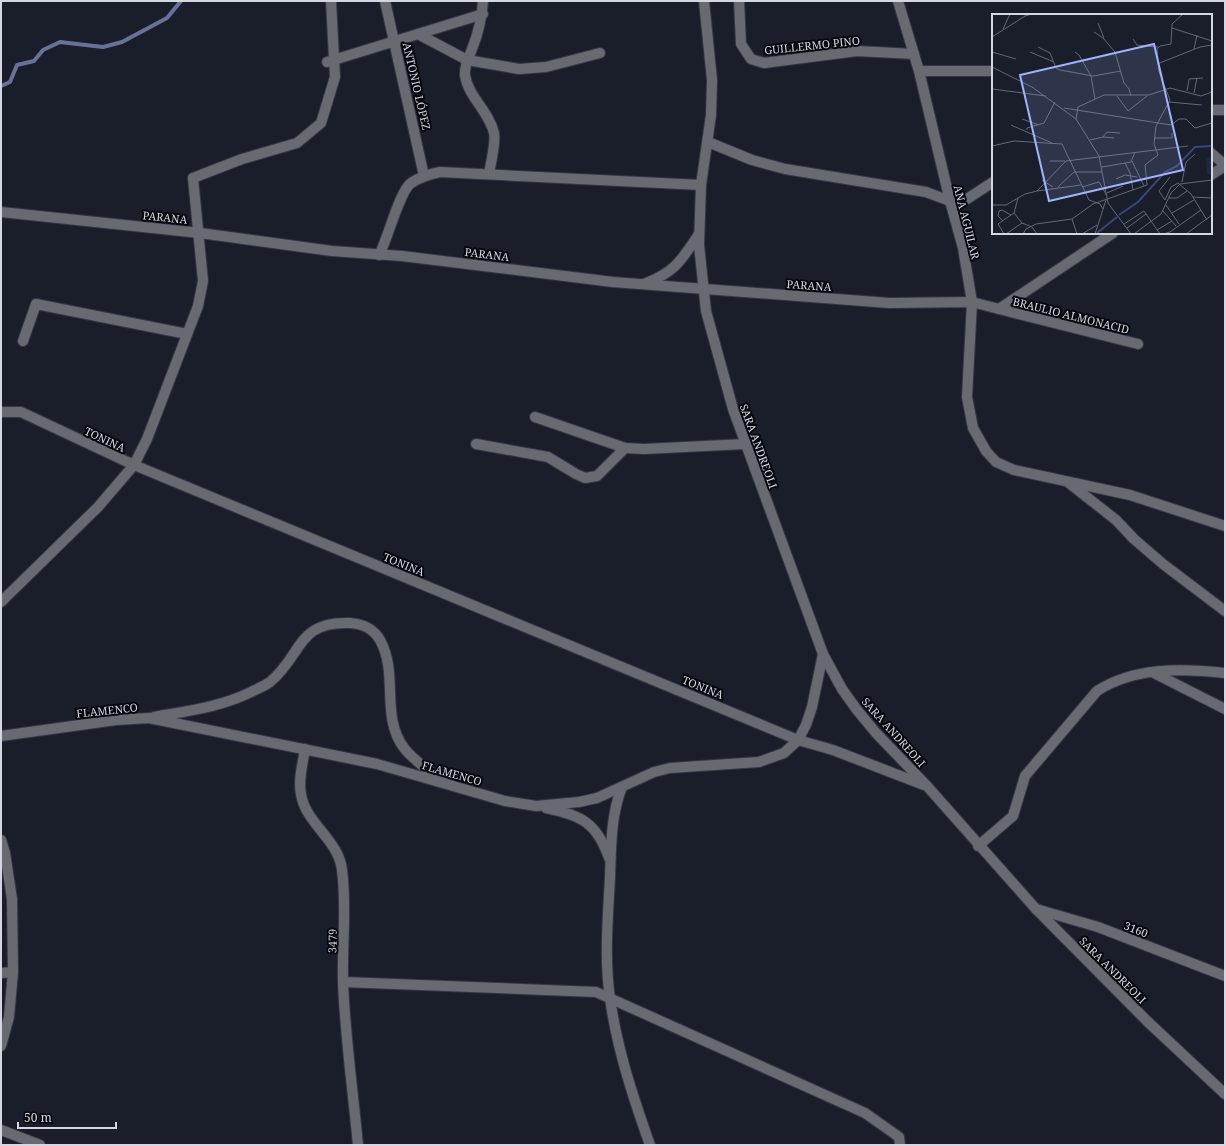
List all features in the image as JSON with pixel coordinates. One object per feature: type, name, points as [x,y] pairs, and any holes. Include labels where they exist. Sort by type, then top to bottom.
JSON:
[{"type":"street","points":[[1,602],[98,507],[134,465],[147,439],[198,306],[203,281],[200,233],[193,178],[242,159],[297,143],[321,123],[335,77],[331,61],[331,1]]},
{"type":"street","name":"ANTONIO LÓPEZ","points":[[385,1],[424,176]]},
{"type":"street","points":[[483,1],[483,14],[467,60],[465,75],[472,95],[487,114],[494,134],[489,173]]},
{"type":"street","name":"SARA ANDREOLI","points":[[704,1],[712,80],[708,142],[701,184],[700,233],[703,290],[706,311],[732,409],[823,654],[842,689],[857,710],[876,733],[927,786],[978,846],[1036,909],[1147,1021],[1225,1094]]},
{"type":"street","name":"GUILLERMO PINO","points":[[739,1],[741,44],[751,59],[764,63],[857,51],[914,54]]},
{"type":"street","name":"ANA AGUILAR","points":[[898,1],[919,71],[950,201],[963,248],[972,302],[967,397],[973,428],[986,450],[996,462],[1014,470],[1130,495],[1225,526]]},
{"type":"street","points":[[331,61],[483,14]]},
{"type":"street","points":[[418,34],[467,60],[519,70],[546,66],[600,53]]},
{"type":"street","points":[[919,71],[992,71]]},
{"type":"street","points":[[1212,110],[1225,110]]},
{"type":"street","points":[[708,142],[752,160],[785,168],[926,192],[950,201],[966,199],[992,183]]},
{"type":"street","points":[[1212,154],[1225,166],[1212,174]]},
{"type":"street","points":[[380,255],[403,195],[410,184],[424,176],[440,172],[489,173],[701,184]]},
{"type":"street","name":"PARANA","points":[[1,212],[200,233],[332,251],[380,255],[641,285],[889,303],[972,302],[999,309]]},
{"type":"street","points":[[641,285],[662,277],[679,264],[700,233]]},
{"type":"street","points":[[999,309],[1112,234]]},
{"type":"street","points":[[23,341],[36,304],[187,334]]},
{"type":"street","name":"BRAULIO ALMONACID","points":[[999,309],[1138,344]]},
{"type":"street","name":"TONINA","points":[[1,412],[21,412],[134,465],[798,740],[833,750],[927,786]]},
{"type":"street","points":[[535,417],[625,448],[644,449],[745,444]]},
{"type":"street","points":[[476,444],[548,457],[585,478],[597,476],[625,448]]},
{"type":"street","points":[[1067,482],[1116,520],[1134,539],[1164,564],[1225,611]]},
{"type":"street","points":[[149,718],[235,700],[270,682],[307,636],[318,627],[333,622],[361,624],[370,629],[380,640],[389,666],[391,716],[397,736],[404,748],[446,784]]},
{"type":"street","name":"FLAMENCO","points":[[1,736],[116,720],[149,718],[305,748],[377,764],[505,801],[536,806],[579,802],[597,798],[654,772],[670,768],[759,762],[784,753],[798,740],[812,707],[823,654]]},
{"type":"street","points":[[978,846],[1013,816],[1025,776],[1097,691],[1117,680],[1130,676],[1186,669],[1225,673]]},
{"type":"street","points":[[1154,673],[1225,709]]},
{"type":"street","name":"3479","points":[[305,748],[300,782],[304,807],[333,847],[342,867],[344,892],[343,982],[358,1145]]},
{"type":"street","points":[[622,787],[615,810],[610,862],[607,945],[610,998],[626,1074],[650,1145]]},
{"type":"street","points":[[536,806],[570,813],[590,825],[604,843],[610,862]]},
{"type":"street","points":[[1,840],[5,853],[12,898],[13,972],[9,1017],[1,1046]]},
{"type":"street","name":"3160","points":[[1036,909],[1098,927],[1225,976]]},
{"type":"street","points":[[1,973],[13,972]]},
{"type":"street","points":[[343,982],[596,992],[865,1113],[899,1137],[900,1145]]},
{"type":"street","points":[[1,1130],[40,1145]]},
{"type":"waterway","points":[[1,86],[10,82],[17,65],[34,61],[43,50],[60,42],[103,47],[122,42],[167,18],[181,1]]}]
